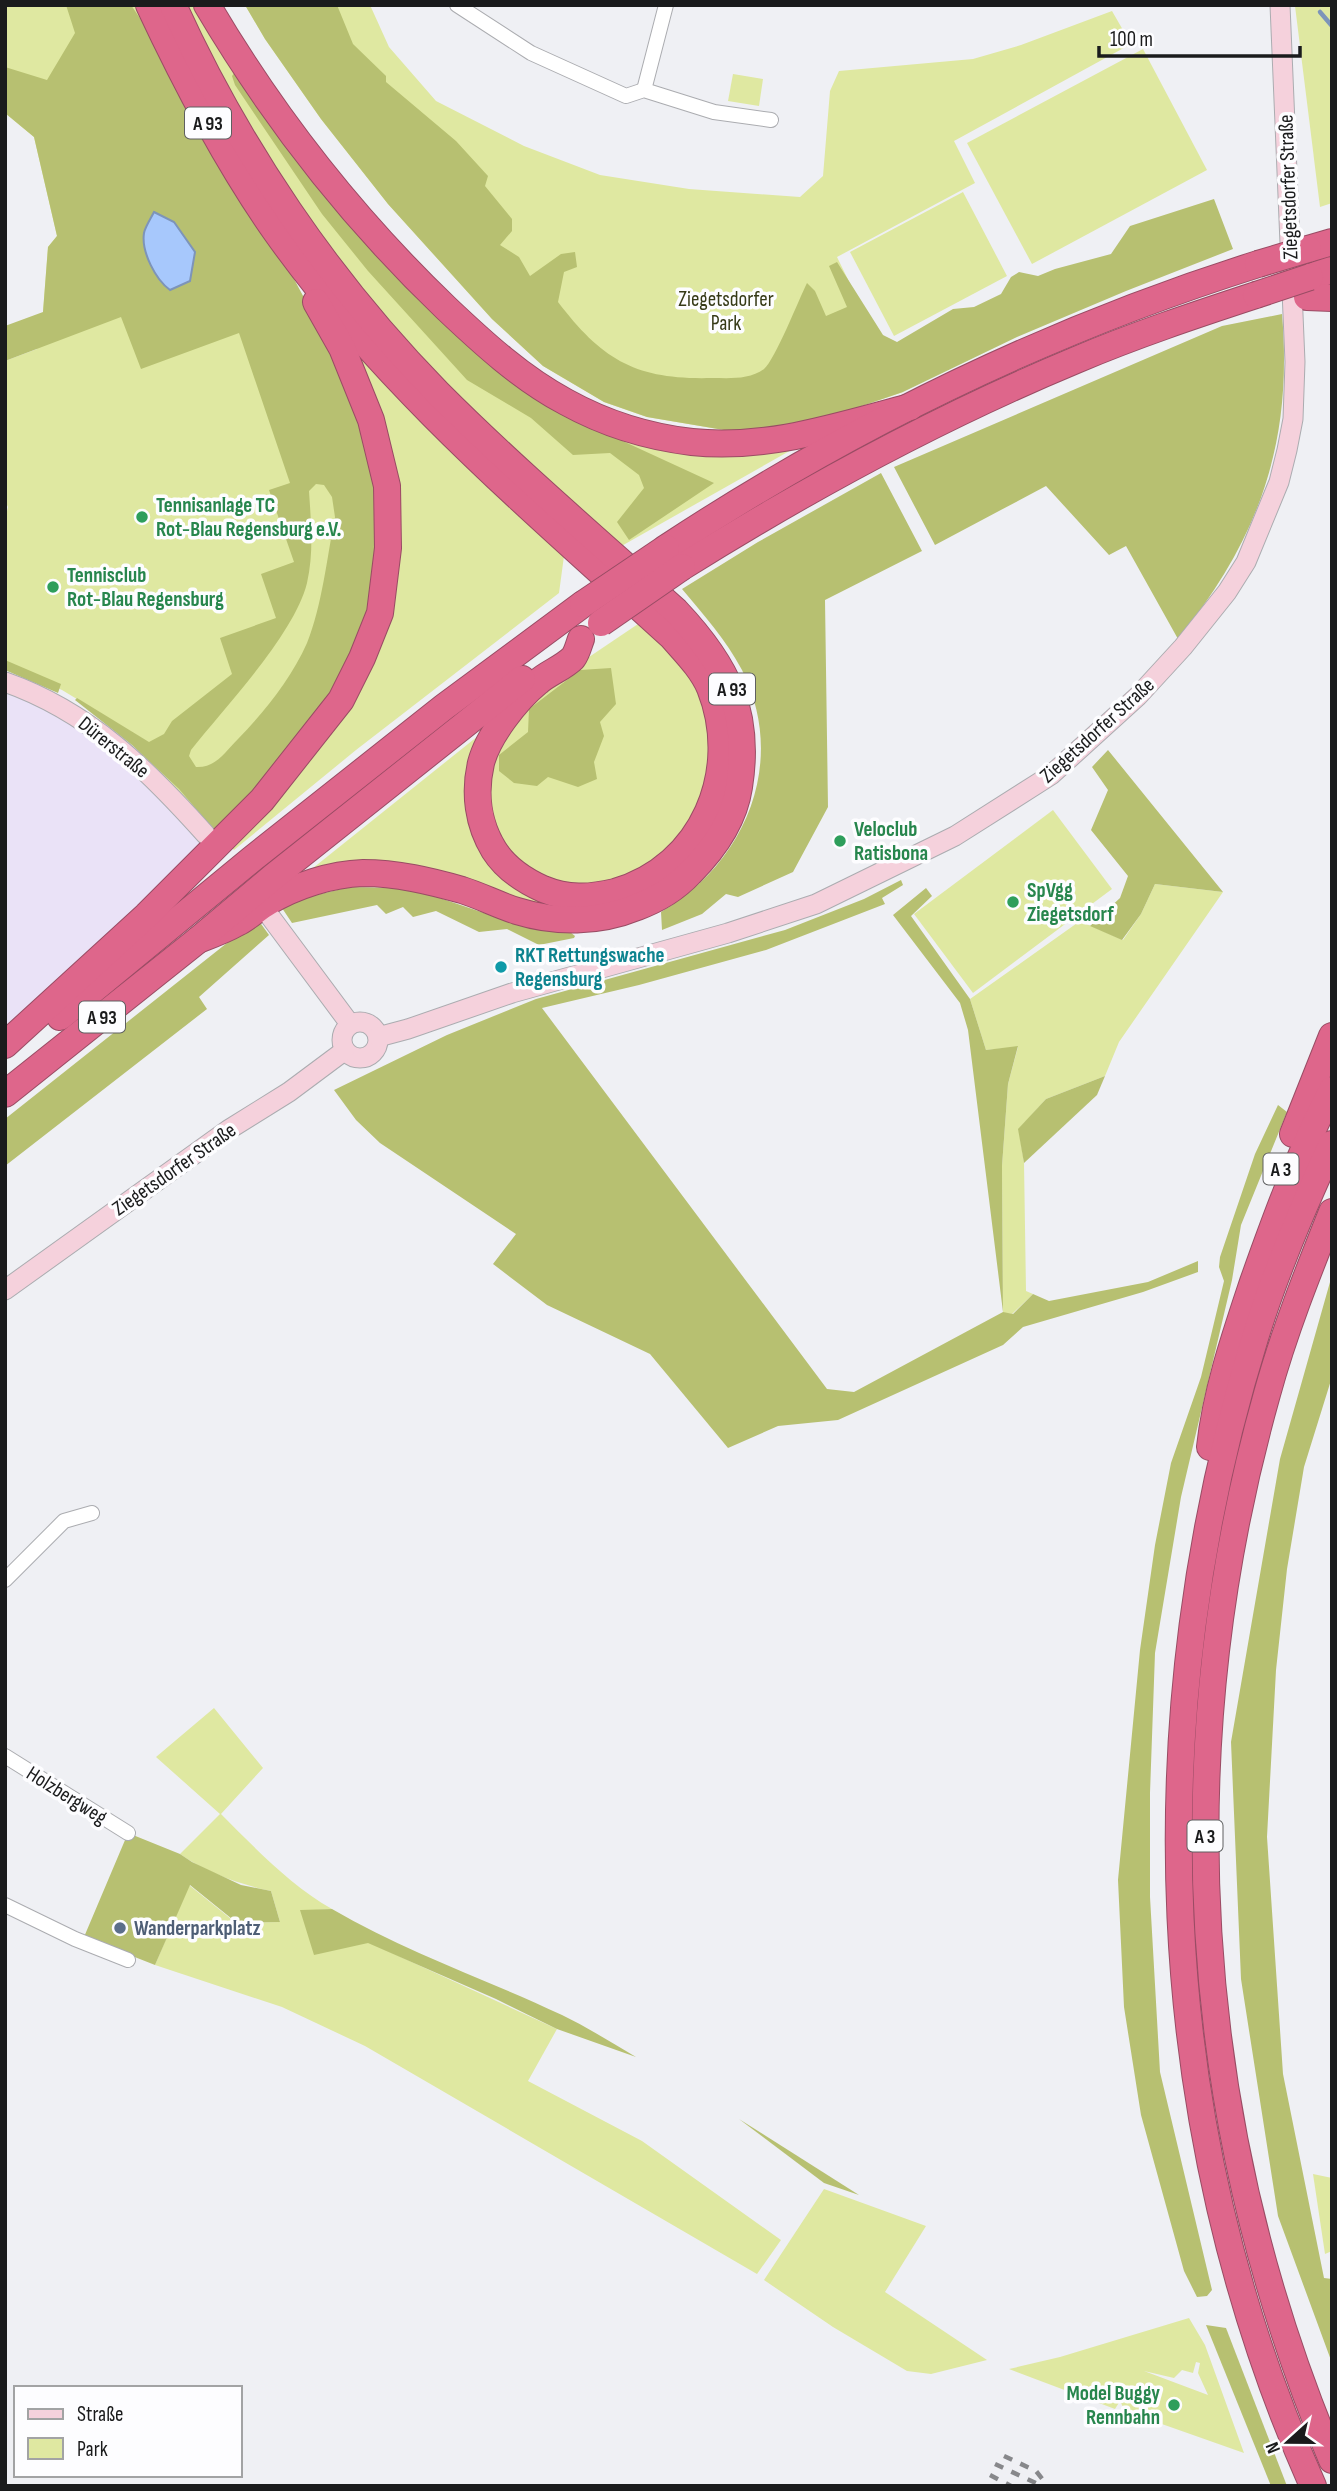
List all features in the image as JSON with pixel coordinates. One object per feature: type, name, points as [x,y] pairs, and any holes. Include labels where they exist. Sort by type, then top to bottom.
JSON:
[{"type":"highway","name":"A 93","points":[[5,1045],[147,915],[261,800],[341,700],[380,613],[389,514],[387,486],[371,420],[342,348],[278,234],[209,124],[149,5]]},
{"type":"highway","name":"A 93","points":[[173,5],[196,56],[250,150],[334,273],[438,392],[697,634],[727,680],[740,716],[743,737],[737,798],[725,828],[714,846],[701,862],[672,888],[626,911],[597,918],[554,919],[517,911],[414,877],[362,873],[313,881],[268,902],[239,923],[198,940]]},
{"type":"highway","name":"A 93","points":[[207,5],[262,93],[357,216],[423,286],[490,349],[517,371],[566,402],[608,421],[648,434],[718,444],[770,442],[909,407]]},
{"type":"highway","name":"A 93","points":[[278,234],[362,340],[424,406],[485,467],[672,637],[709,686],[719,716],[723,747],[719,781],[710,809],[699,830],[680,854],[653,876],[630,887],[578,898],[553,893],[533,884],[512,872],[500,859],[487,838],[480,817],[477,788],[481,762],[506,715],[536,683],[574,657],[588,622]]},
{"type":"highway","name":"A 93","points":[[5,1094],[495,700],[588,622],[674,558],[727,508],[909,407],[1062,337],[1136,307],[1320,245]]},
{"type":"highway","name":"A 93","points":[[674,558],[741,531],[859,464],[965,409],[1076,359],[1256,295],[1320,285]]},
{"type":"highway","name":"A 93","points":[[5,1061],[433,715],[588,622]]},
{"type":"highway","name":"A 3","points":[[1245,1307],[1255,1253],[1272,1196],[1332,1036]]},
{"type":"highway","name":"A 3","points":[[1210,1515],[1213,1428],[1229,1358],[1301,1152],[1332,1090]]},
{"type":"highway","name":"A 3","points":[[1313,2486],[1295,2445],[1251,2321],[1227,2236],[1203,2126],[1183,1971],[1178,1790],[1190,1634],[1210,1515],[1255,1338],[1283,1259],[1332,1144]]},
{"type":"highway","name":"A 3","points":[[1332,1212],[1304,1282],[1267,1393],[1229,1559],[1207,1741],[1205,1868],[1210,1978],[1226,2103],[1238,2163],[1251,2221],[1280,2319],[1305,2393],[1332,2460]]},
{"type":"highway","points":[[1295,2445],[1305,2486]]},
{"type":"street","points":[[457,5],[531,52],[626,96],[644,90],[714,112],[771,120]]},
{"type":"street","points":[[644,90],[666,5]]},
{"type":"street","name":"Ziegetsdorfer Straße","points":[[378,1037],[512,993],[728,933],[840,894],[955,836],[1051,775],[1138,696],[1183,647],[1227,592],[1246,562],[1279,482],[1293,419],[1295,350],[1280,5]]},
{"type":"street","name":"Dürerstraße","points":[[5,682],[62,706],[108,739],[166,790],[206,835]]},
{"type":"street","points":[[269,915],[350,1024]]},
{"type":"street","points":[[364,1022],[370,1025],[378,1037],[378,1044],[370,1056],[356,1058],[344,1051],[341,1036],[350,1024],[364,1022]]},
{"type":"street","name":"Ziegetsdorfer Straße","points":[[5,1290],[228,1130],[289,1092],[344,1051]]},
{"type":"street","points":[[5,1580],[64,1521],[92,1513]]},
{"type":"street","name":"Holzbergweg","points":[[5,1756],[128,1833]]},
{"type":"street","points":[[5,1905],[75,1939],[128,1960]]},
{"type":"shaded area","points":[[5,690],[84,729],[162,796],[201,844],[163,888],[5,1031]]},
{"type":"green space","points":[[5,5],[139,5],[185,96],[294,279],[370,609],[212,832],[138,754],[148,742],[62,690],[5,667],[5,519],[8,507],[5,501],[5,361],[37,349],[48,247],[57,236],[34,137],[5,113]]},
{"type":"green space","points":[[66,5],[131,5],[156,42],[294,279],[325,337],[372,453],[381,528],[370,609],[350,660],[308,728],[254,791],[214,830],[179,789],[132,745],[75,700],[77,698],[149,742],[164,734],[172,721],[232,674],[220,638],[276,618],[261,574],[294,562],[269,490],[290,483],[239,333],[141,369],[121,317],[5,361],[5,326],[43,312],[48,247],[57,236],[34,137],[5,113],[5,67],[47,80],[75,33]],"holes":[[[316,484],[324,485],[332,497],[335,517],[320,597],[307,643],[285,682],[248,728],[215,762],[196,767],[189,756],[191,750],[257,670],[300,603],[311,560],[309,491]]]},
{"type":"green space","points":[[181,5],[198,5],[280,130],[573,417],[793,449],[618,548],[423,365],[289,197]]},
{"type":"green space","name":"Ziegetsdorfer Park","points":[[245,5],[370,5],[389,47],[436,101],[524,146],[600,175],[689,189],[800,197],[823,176],[830,91],[839,71],[973,59],[1021,45],[1112,11],[1131,44],[954,141],[975,183],[837,257],[903,392],[841,413],[724,430],[647,417],[604,402],[543,366],[492,319],[388,204],[321,119],[265,39]]},
{"type":"green space","points":[[245,5],[337,5],[353,44],[386,76],[386,82],[456,141],[488,176],[485,186],[512,219],[512,231],[500,245],[519,257],[530,276],[561,254],[575,252],[577,267],[564,272],[558,302],[590,339],[607,353],[642,370],[686,378],[739,378],[758,373],[774,354],[807,283],[815,291],[826,316],[847,307],[829,266],[837,262],[883,335],[897,342],[953,309],[974,307],[1001,294],[1011,277],[1019,272],[1038,276],[1111,254],[1130,226],[1214,199],[1233,249],[1017,337],[903,392],[841,413],[762,430],[724,430],[647,417],[604,402],[543,366],[492,319],[388,204],[321,119],[265,39]]},
{"type":"green space","points":[[1332,5],[1332,203],[1320,207],[1295,6]]},
{"type":"green space","points":[[1143,49],[1207,170],[1032,264],[967,143]]},
{"type":"green space","points":[[235,72],[356,225],[614,437],[714,483],[629,540],[617,522],[644,488],[639,475],[610,453],[573,455],[531,418],[467,380],[368,271],[322,214],[235,85],[232,76]]},
{"type":"green space","points":[[733,74],[763,79],[759,106],[728,101]]},
{"type":"green space","points":[[963,192],[1007,276],[894,336],[850,252]]},
{"type":"green space","points":[[1282,314],[1282,405],[1275,447],[1264,487],[1230,564],[1178,639],[1126,546],[1109,555],[1046,486],[935,545],[894,467],[1222,326]]},
{"type":"green space","points":[[350,344],[564,556],[559,593],[356,750],[234,850],[230,846],[391,613],[401,535],[398,485]]},
{"type":"green space","points":[[881,473],[922,551],[825,600],[828,807],[793,872],[738,897],[726,894],[702,914],[662,930],[661,912],[691,891],[716,866],[736,838],[751,807],[759,774],[761,740],[755,705],[742,670],[722,638],[682,589],[758,542]]},
{"type":"green space","points":[[641,622],[670,649],[695,683],[708,714],[712,745],[706,794],[676,845],[634,876],[573,888],[519,866],[487,817],[493,750],[543,688]]},
{"type":"green space","points":[[5,660],[61,684],[58,693],[5,670]]},
{"type":"green space","points":[[611,668],[616,704],[600,722],[604,736],[594,762],[597,779],[578,787],[548,777],[537,786],[514,783],[499,771],[499,755],[528,732],[529,709],[580,670]]},
{"type":"green space","points":[[478,736],[464,789],[471,827],[578,913],[308,872]]},
{"type":"green space","points":[[1108,750],[1223,892],[1155,884],[1141,914],[1122,940],[1090,926],[1120,898],[1128,876],[1091,830],[1108,790],[1092,767]]},
{"type":"green space","name":"SpVgg Ziegetsdorf","points":[[1053,810],[1112,889],[973,993],[914,914]]},
{"type":"green space","points":[[901,880],[903,885],[882,898],[885,904],[766,950],[542,1008],[827,1389],[854,1392],[1003,1312],[1013,1314],[1033,1294],[1049,1301],[1148,1282],[1198,1261],[1198,1272],[1143,1292],[1023,1327],[1003,1345],[838,1420],[778,1426],[728,1448],[650,1354],[547,1305],[493,1264],[516,1234],[380,1143],[356,1120],[334,1090],[447,1035],[536,999],[785,930],[864,899]]},
{"type":"green space","points":[[1155,884],[1223,892],[1119,1042],[1105,1076],[1046,1099],[1019,1129],[1024,1163],[1026,1291],[1033,1294],[1012,1314],[1003,1313],[1002,1166],[1008,1084],[1018,1047],[986,1050],[970,999],[1080,921],[1123,940],[1141,914]]},
{"type":"green space","points":[[350,887],[402,888],[422,892],[505,920],[570,932],[575,936],[539,945],[507,929],[479,932],[436,911],[413,917],[403,907],[386,914],[377,905],[292,923],[282,908],[303,898]]},
{"type":"green space","points":[[926,888],[932,896],[911,916],[970,999],[986,1050],[1018,1046],[1008,1084],[1002,1166],[1003,1312],[968,1030],[960,1003],[893,915]]},
{"type":"green space","points":[[259,921],[269,935],[199,997],[207,1009],[5,1166],[5,1119],[232,939]]},
{"type":"green space","points":[[1105,1076],[1097,1095],[1024,1163],[1018,1129],[1046,1099]]},
{"type":"green space","points":[[1278,1105],[1287,1112],[1241,1225],[1232,1280],[1181,1497],[1155,1653],[1150,1793],[1150,1897],[1160,2072],[1212,2290],[1207,2296],[1197,2297],[1184,2271],[1141,2115],[1124,2007],[1118,1880],[1140,1650],[1155,1545],[1171,1463],[1201,1377],[1224,1281],[1219,1267],[1220,1257],[1255,1154]]},
{"type":"green space","points":[[1332,1275],[1332,1377],[1304,1467],[1287,1569],[1276,1670],[1267,1837],[1283,2074],[1324,2278],[1332,2279],[1332,2363],[1278,2216],[1241,1979],[1231,1742],[1280,1459]]},
{"type":"green space","points":[[214,1708],[263,1768],[221,1814],[287,1877],[332,1909],[301,1911],[557,2029],[528,2081],[642,2141],[781,2240],[757,2274],[365,2046],[282,2007],[155,1965],[189,1885],[236,1923],[280,1922],[271,1891],[224,1877],[180,1854],[220,1814],[156,1757]]},
{"type":"green space","points":[[128,1833],[180,1854],[241,1885],[271,1891],[280,1922],[237,1923],[190,1885],[155,1965],[84,1937]]},
{"type":"green space","points":[[332,1909],[417,1952],[562,2015],[636,2057],[557,2029],[368,1943],[314,1955],[300,1910]]},
{"type":"green space","points":[[739,2119],[859,2195],[824,2183]]},
{"type":"green space","points":[[1313,2174],[1332,2178],[1332,2251],[1325,2254]]},
{"type":"green space","points":[[824,2189],[926,2226],[885,2292],[987,2360],[931,2374],[907,2371],[833,2327],[764,2280]]},
{"type":"green space","points":[[1189,2318],[1205,2345],[1244,2453],[1125,2411],[1120,2401],[1115,2409],[1009,2369],[1060,2357]],"holes":[[[1196,2362],[1200,2363],[1198,2373],[1208,2395],[1144,2371],[1174,2378],[1182,2370],[1193,2373]]]},
{"type":"green space","points":[[1206,2325],[1226,2328],[1287,2486],[1271,2486]]},
{"type":"water","points":[[154,212],[174,222],[195,252],[190,281],[170,290],[155,273],[145,249],[145,231]]},
{"type":"waterway","points":[[1320,12],[1332,26]]},
{"type":"railway","points":[[1004,2456],[1036,2471],[1048,2486]]},
{"type":"railway","points":[[995,2464],[1042,2486]]},
{"type":"railway","points":[[990,2475],[1011,2486]]},
{"type":"place","name":"Tennisanlage TC Rot-Blau Regensburg e.V.","points":[[142,517]]},
{"type":"place","name":"Tennisclub Rot-Blau Regensburg","points":[[53,587]]},
{"type":"place","name":"Veloclub Ratisbona","points":[[840,841]]},
{"type":"place","name":"SpVgg Ziegetsdorf","points":[[1013,902]]},
{"type":"place","name":"RKT Rettungswache Regensburg","points":[[501,967]]},
{"type":"place","name":"Wanderparkplatz","points":[[120,1928]]},
{"type":"place","name":"Model Buggy Rennbahn","points":[[1174,2405]]}]
